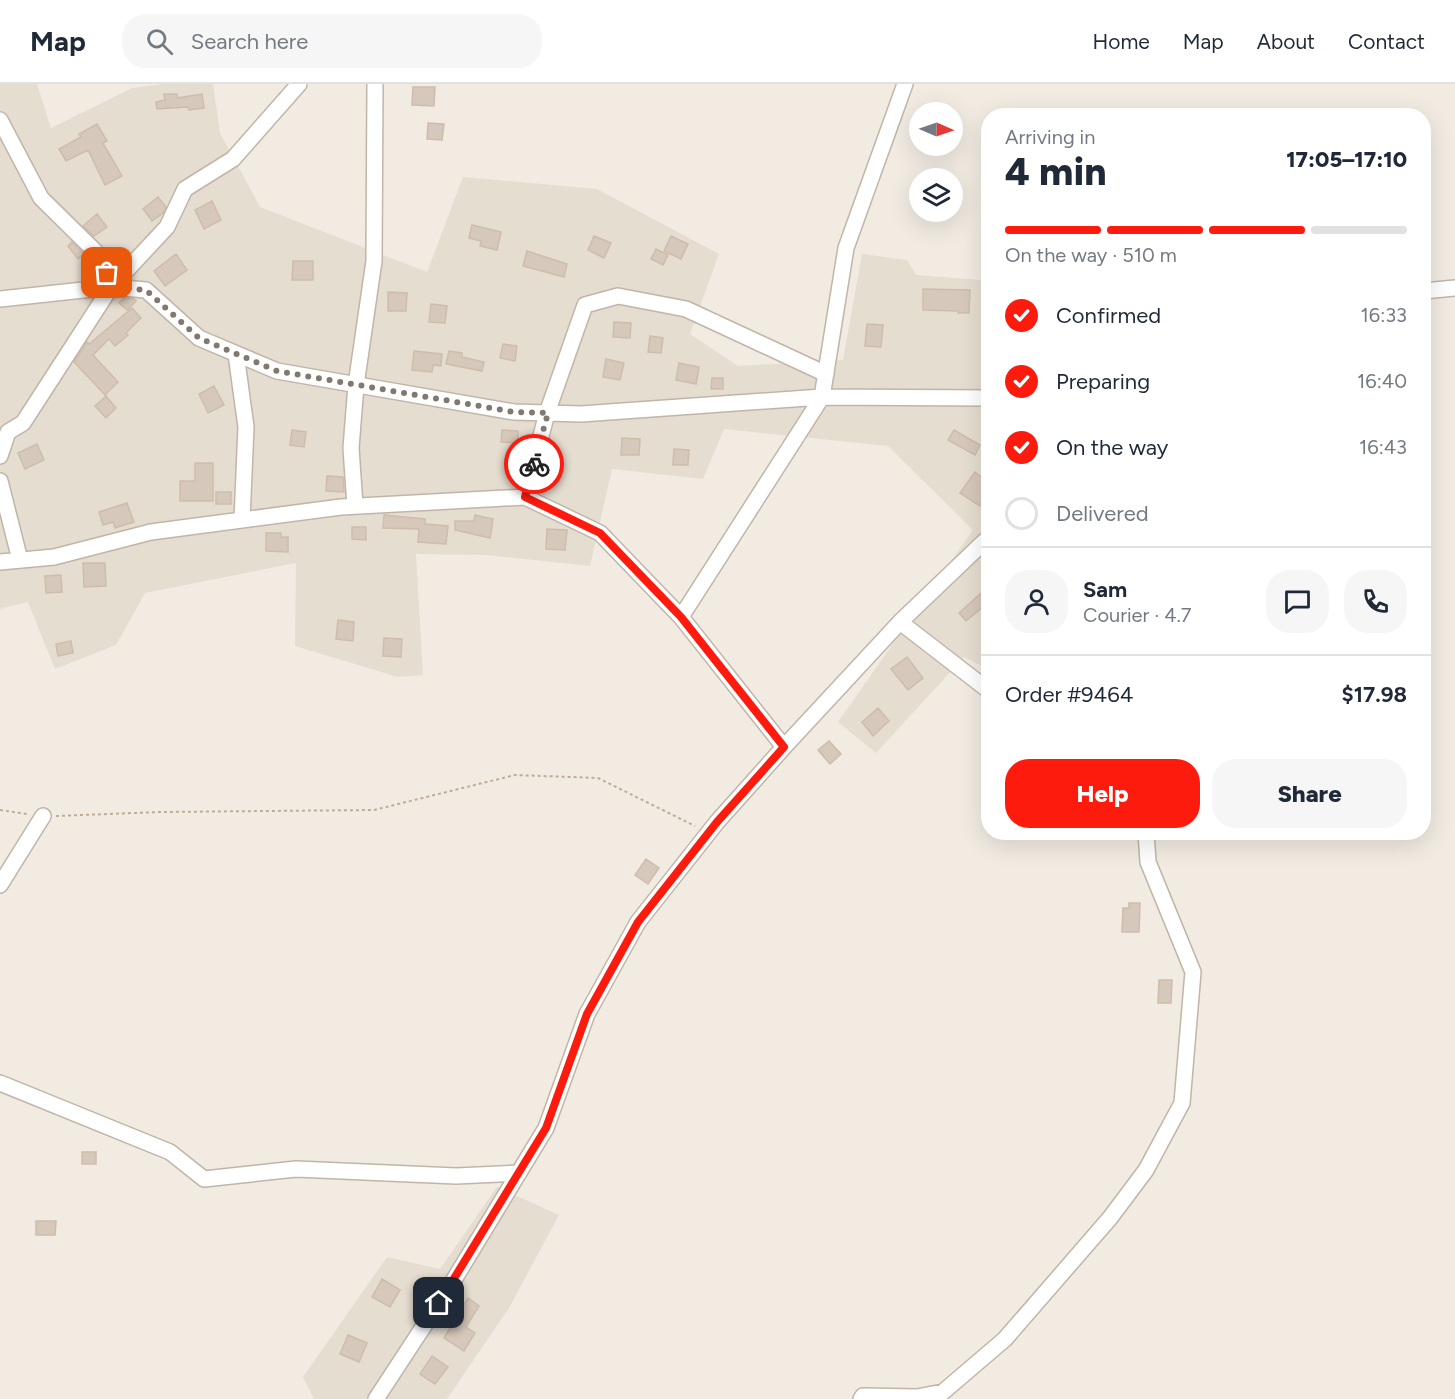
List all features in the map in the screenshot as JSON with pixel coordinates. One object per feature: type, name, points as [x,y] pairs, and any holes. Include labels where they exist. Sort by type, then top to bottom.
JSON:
[{"type":"street","points":[[0,456],[4,431],[23,423],[111,287],[167,227],[185,189],[233,159],[299,84]]},
{"type":"street","points":[[356,506],[351,448],[356,385],[374,261],[375,84]]},
{"type":"street","points":[[681,617],[822,398],[846,248],[905,84]]},
{"type":"street","points":[[0,120],[41,198],[103,259],[111,287]]},
{"type":"street","points":[[0,299],[111,287],[146,290],[199,338],[277,371],[514,412],[581,414],[822,398],[981,398]]},
{"type":"street","points":[[1431,290],[1455,288]]},
{"type":"street","points":[[525,497],[548,413],[585,305],[618,297],[686,309],[826,374]]},
{"type":"street","points":[[236,354],[246,426],[243,520]]},
{"type":"street","points":[[0,481],[20,560]]},
{"type":"street","points":[[0,562],[54,557],[151,532],[356,506],[525,497],[600,533],[681,617],[784,747]]},
{"type":"street","points":[[376,1399],[452,1283],[546,1128],[587,1014],[638,922],[708,833],[784,747],[900,622],[981,545]]},
{"type":"street","points":[[900,622],[981,685]]},
{"type":"street","points":[[0,885],[43,816]]},
{"type":"street","points":[[861,1399],[863,1396],[917,1396],[944,1392],[1005,1339],[1110,1218],[1146,1170],[1182,1103],[1193,972],[1148,862],[1147,840]]},
{"type":"street","points":[[0,1083],[170,1152],[204,1179],[296,1169],[456,1176],[519,1173]]},
{"type":"path","points":[[0,810],[43,816],[160,812],[374,810],[515,775],[598,778],[708,833]]},
{"type":"shaded area","points":[[0,84],[37,84],[51,128],[132,88],[164,84],[213,84],[220,133],[260,207],[427,272],[463,177],[597,189],[719,254],[690,334],[738,366],[843,360],[862,254],[907,260],[916,275],[981,280],[981,666],[964,657],[876,753],[838,722],[973,530],[888,446],[724,429],[703,479],[612,469],[590,566],[486,555],[416,554],[423,675],[398,677],[295,646],[296,563],[145,593],[116,645],[55,669],[28,602],[0,609]]},
{"type":"shaded area","points":[[497,1187],[559,1215],[509,1308],[447,1399],[314,1399],[303,1377],[387,1257],[440,1269]]},
{"type":"building","points":[[413,87],[435,87],[434,106],[412,105]]},
{"type":"building","points":[[164,94],[177,94],[177,98],[202,94],[204,108],[157,109],[156,102],[165,100]]},
{"type":"building","points":[[428,123],[444,124],[442,140],[427,139]]},
{"type":"building","points":[[97,124],[107,141],[103,143],[122,176],[105,185],[88,150],[66,161],[59,149],[81,137],[79,134]]},
{"type":"building","points":[[158,197],[166,207],[163,213],[152,221],[143,209]]},
{"type":"building","points":[[212,201],[221,220],[204,229],[195,210]]},
{"type":"building","points":[[97,214],[107,227],[94,236],[83,226]]},
{"type":"building","points":[[472,225],[501,232],[497,250],[480,246],[481,241],[469,238]]},
{"type":"building","points":[[594,236],[611,243],[604,258],[588,250]]},
{"type":"building","points":[[671,236],[688,244],[681,259],[664,251]]},
{"type":"building","points":[[72,242],[84,254],[78,259],[68,246]]},
{"type":"building","points":[[656,249],[668,255],[663,265],[651,259]]},
{"type":"building","points":[[527,251],[567,264],[564,277],[523,266]]},
{"type":"building","points":[[176,254],[187,270],[165,286],[154,271]]},
{"type":"building","points":[[293,261],[313,261],[313,280],[292,280]]},
{"type":"building","points":[[923,289],[970,290],[969,313],[923,310]]},
{"type":"building","points":[[388,292],[407,293],[406,311],[388,311]]},
{"type":"building","points":[[124,298],[136,301],[127,310],[119,303]]},
{"type":"building","points":[[431,304],[447,306],[445,323],[429,322]]},
{"type":"building","points":[[132,308],[141,318],[126,333],[128,335],[115,346],[109,339],[93,355],[118,382],[105,395],[74,362],[87,342],[89,344]]},
{"type":"building","points":[[614,322],[631,323],[630,338],[613,337]]},
{"type":"building","points":[[867,324],[883,325],[881,347],[865,346]]},
{"type":"building","points":[[650,336],[663,338],[661,353],[648,352]]},
{"type":"building","points":[[503,344],[517,346],[515,361],[500,358]]},
{"type":"building","points":[[414,351],[442,354],[441,366],[433,365],[432,372],[412,370]]},
{"type":"building","points":[[449,351],[462,353],[462,357],[484,362],[482,371],[446,364]]},
{"type":"building","points":[[606,359],[624,363],[620,380],[603,377]]},
{"type":"building","points":[[679,363],[699,367],[696,384],[676,380]]},
{"type":"building","points":[[712,378],[723,378],[723,389],[711,389]]},
{"type":"building","points":[[214,386],[224,405],[208,413],[199,394]]},
{"type":"building","points":[[106,396],[116,408],[106,418],[95,406]]},
{"type":"building","points":[[292,430],[306,432],[304,447],[290,445]]},
{"type":"building","points":[[502,430],[518,431],[518,443],[501,442]]},
{"type":"building","points":[[954,430],[980,445],[975,455],[948,440]]},
{"type":"building","points":[[622,438],[640,439],[639,455],[621,455]]},
{"type":"building","points":[[37,444],[44,460],[25,469],[18,453]]},
{"type":"building","points":[[674,449],[689,450],[688,465],[673,465]]},
{"type":"building","points":[[195,463],[213,463],[213,501],[180,501],[180,481],[195,481]]},
{"type":"building","points":[[975,472],[981,477],[980,506],[960,493]]},
{"type":"building","points":[[327,476],[343,477],[344,492],[326,491]]},
{"type":"building","points":[[216,492],[231,492],[231,504],[216,504]]},
{"type":"building","points":[[127,503],[134,522],[115,528],[113,522],[103,525],[99,512]]},
{"type":"building","points":[[384,515],[425,519],[425,524],[448,526],[446,544],[418,542],[419,529],[383,528]]},
{"type":"building","points":[[475,515],[493,519],[490,538],[455,530],[455,521],[474,521]]},
{"type":"building","points":[[352,527],[366,527],[366,540],[352,539]]},
{"type":"building","points":[[547,529],[567,530],[565,550],[546,549]]},
{"type":"building","points":[[266,533],[281,533],[281,537],[288,537],[288,552],[266,551]]},
{"type":"building","points":[[83,563],[105,563],[106,586],[84,587]]},
{"type":"building","points":[[61,575],[62,592],[46,593],[45,576]]},
{"type":"building","points":[[981,593],[981,609],[966,621],[959,613]]},
{"type":"building","points":[[338,620],[354,622],[353,641],[336,639]]},
{"type":"building","points":[[384,638],[402,639],[401,657],[383,656]]},
{"type":"building","points":[[71,641],[73,653],[58,656],[56,644]]},
{"type":"building","points":[[907,657],[923,678],[908,690],[891,669]]},
{"type":"building","points":[[878,708],[889,721],[873,736],[862,722]]},
{"type":"building","points":[[829,741],[841,754],[830,764],[818,750]]},
{"type":"building","points":[[646,859],[659,868],[648,884],[635,875]]},
{"type":"building","points":[[1129,903],[1140,903],[1139,932],[1122,932],[1123,908],[1129,908]]},
{"type":"building","points":[[1159,980],[1172,980],[1171,1003],[1158,1003]]},
{"type":"building","points":[[82,1152],[96,1152],[96,1164],[82,1164]]},
{"type":"building","points":[[36,1221],[56,1221],[55,1235],[36,1235]]},
{"type":"building","points":[[382,1279],[400,1290],[390,1307],[372,1297]]},
{"type":"building","points":[[468,1298],[479,1306],[466,1327],[475,1333],[464,1351],[444,1338]]},
{"type":"building","points":[[348,1335],[367,1343],[359,1362],[340,1354]]},
{"type":"building","points":[[432,1356],[448,1367],[435,1384],[420,1374]]},
{"type":"way so far","points":[[107,273],[111,287],[146,290],[199,338],[277,371],[514,412],[548,413],[534,464]]},
{"type":"route","points":[[439,1303],[546,1128],[587,1014],[638,922],[717,822],[784,747],[681,617],[600,533],[525,497],[534,464]]}]
